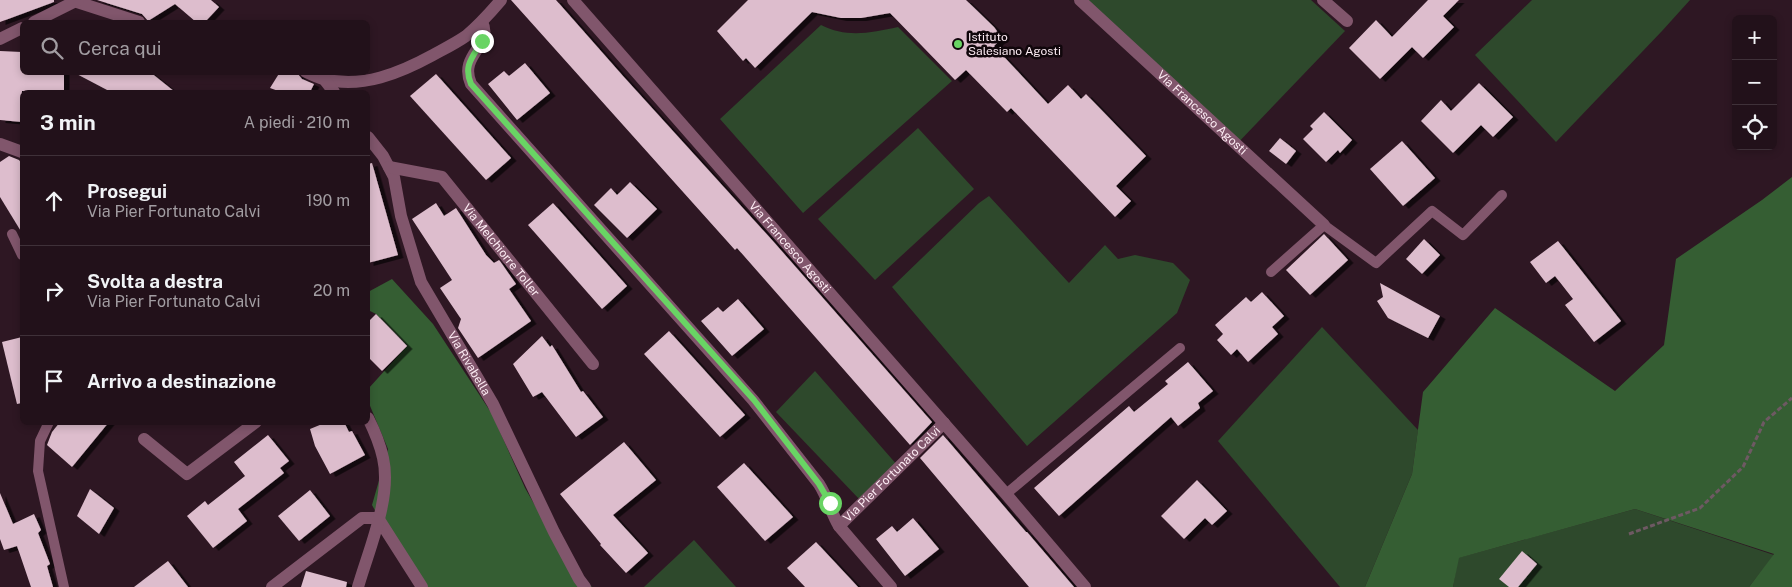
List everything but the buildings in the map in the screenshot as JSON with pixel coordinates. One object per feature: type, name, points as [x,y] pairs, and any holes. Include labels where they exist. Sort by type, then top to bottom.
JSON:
[{"type":"street","points":[[314,75],[337,81],[365,81],[394,74],[446,48],[465,36],[482,22],[501,0]]},
{"type":"street","name":"Via Francesco Agosti","points":[[573,0],[1006,494],[1085,587]]},
{"type":"street","name":"Via Francesco Agosti","points":[[1080,0],[1324,225]]},
{"type":"street","points":[[1324,0],[1347,21]]},
{"type":"street","points":[[38,20],[77,1],[133,20]]},
{"type":"street","name":"Via Pier Fortunato Calvi","points":[[482,22],[485,28],[485,35],[468,65],[467,72],[471,84],[754,400],[826,494],[834,518],[839,526],[891,587]]},
{"type":"street","points":[[0,39],[20,29]]},
{"type":"street","points":[[324,79],[332,90]]},
{"type":"street","name":"Via Rivabella","points":[[370,139],[383,156],[394,177],[401,216],[421,282],[493,404],[554,532],[585,587]]},
{"type":"street","points":[[0,144],[20,151]]},
{"type":"street","name":"Via Melchiorre Toller","points":[[389,167],[442,177],[593,364]]},
{"type":"street","points":[[358,587],[378,518],[385,478],[384,459],[370,423]]},
{"type":"street","name":"Via Pier Fortunato Calvi","points":[[839,526],[944,423]]},
{"type":"street","points":[[144,439],[187,474],[252,425]]},
{"type":"street","points":[[272,587],[362,518],[378,518]]},
{"type":"street","points":[[378,518],[422,587]]},
{"type":"lane","points":[[1271,272],[1324,225],[1376,263],[1432,211],[1463,235],[1502,195]]},
{"type":"lane","points":[[12,234],[20,251]]},
{"type":"lane","points":[[1006,494],[1180,348]]},
{"type":"lane","points":[[48,425],[40,441],[38,471],[64,587]]},
{"type":"path","points":[[1629,534],[1700,508],[1743,467],[1764,422],[1792,398]]},
{"type":"green space","points":[[1081,0],[1311,0],[1345,31],[1233,148]]},
{"type":"green space","points":[[1532,0],[1690,0],[1556,142],[1475,55]]},
{"type":"green space","points":[[821,25],[840,32],[849,33],[878,31],[898,27],[952,81],[803,213],[720,119]]},
{"type":"green space","points":[[918,128],[974,189],[875,280],[818,219]]},
{"type":"green space","points":[[1792,177],[1792,587],[1749,587],[1774,554],[1635,509],[1459,558],[1453,587],[1365,587],[1412,474],[1423,392],[1495,308],[1615,391],[1664,345],[1676,259]]},
{"type":"green space","points":[[989,196],[1069,283],[1105,245],[1118,259],[1135,255],[1173,263],[1190,280],[1177,313],[1027,446],[892,287],[979,203]]},
{"type":"green space","points":[[392,279],[433,324],[492,414],[525,488],[568,563],[592,587],[417,587],[372,505],[388,449],[370,406],[370,387],[407,346],[376,314],[370,311],[370,291]]},
{"type":"green space","points":[[1322,327],[1418,430],[1412,474],[1365,587],[1340,587],[1218,441]]},
{"type":"green space","points":[[815,371],[898,466],[861,501],[776,412]]},
{"type":"green space","points":[[1635,509],[1774,555],[1749,587],[1453,587],[1458,558]]},
{"type":"green space","points":[[694,540],[736,587],[644,587]]},
{"type":"place","name":"Istituto Salesiano Agosti","points":[[958,44]]},
{"type":"route","points":[[482,41],[468,65],[467,72],[471,84],[754,400],[819,484],[830,503]]}]
